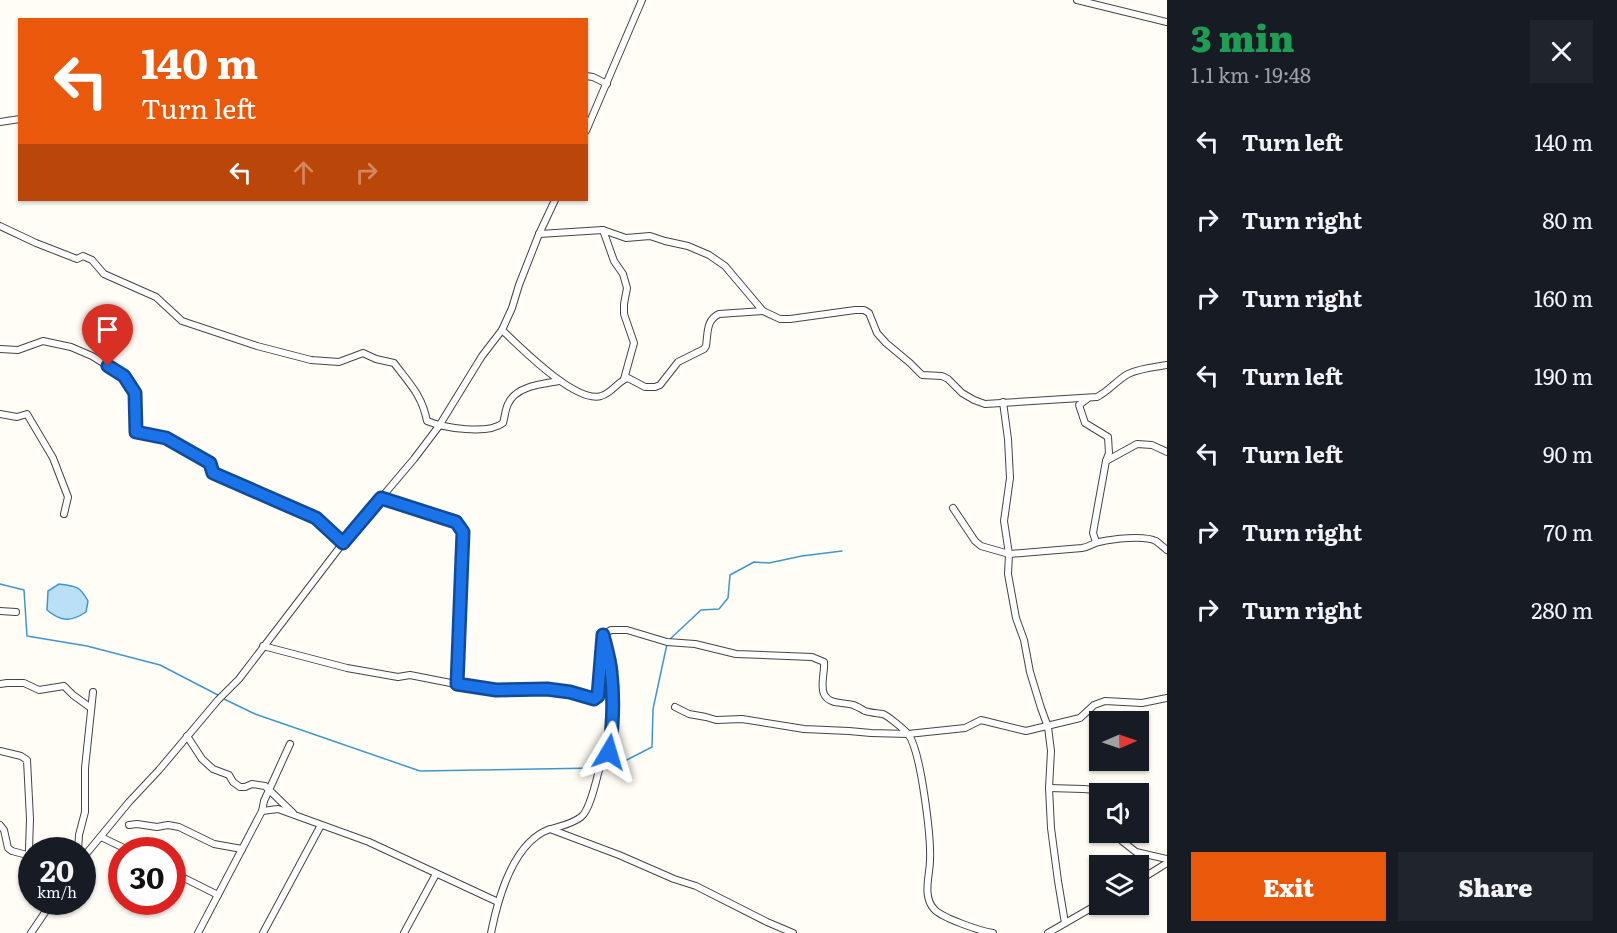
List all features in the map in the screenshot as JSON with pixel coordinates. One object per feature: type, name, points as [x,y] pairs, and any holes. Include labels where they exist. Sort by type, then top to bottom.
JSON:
[{"type":"street","points":[[588,127],[642,0]]},
{"type":"street","points":[[1077,0],[1167,22]]},
{"type":"street","points":[[588,76],[607,84]]},
{"type":"street","points":[[0,122],[18,119]]},
{"type":"street","points":[[96,843],[218,700],[239,680],[343,543],[439,426],[482,356],[502,330],[539,234],[555,201]]},
{"type":"street","points":[[0,226],[36,243],[77,258],[83,256],[92,260],[104,274],[156,297],[182,321],[256,346],[311,360],[339,362],[363,353],[394,363],[419,396],[427,421],[439,426],[473,429],[498,427],[503,423],[507,405],[514,395],[534,385],[559,381]]},
{"type":"street","points":[[539,234],[603,230],[626,238],[650,236],[688,246],[709,255],[725,266],[763,311],[780,319],[864,310],[869,313],[877,333],[886,344],[922,375],[942,376],[962,393],[985,404],[1097,397],[1104,394],[1127,374],[1167,365]]},
{"type":"street","points":[[603,230],[627,288],[624,314],[634,343],[624,379]]},
{"type":"street","points":[[502,330],[559,381],[589,396],[596,397],[608,393],[624,379],[631,378],[645,387],[652,388],[660,385],[678,362],[704,349],[709,321],[713,316],[763,311]]},
{"type":"street","points":[[0,349],[18,350],[43,341],[70,347],[92,356],[124,376],[135,393],[136,432],[166,438],[210,463],[213,473],[316,518],[343,543]]},
{"type":"street","points":[[1088,398],[1079,405],[1085,423],[1108,437],[1108,453],[1093,533],[1096,542]]},
{"type":"street","points":[[1003,402],[1010,477],[1004,521],[1009,554],[1008,574],[1016,618],[1024,640],[1030,672],[1048,727],[1051,828],[1065,923]]},
{"type":"street","points":[[0,414],[17,417],[27,414],[53,458],[68,497],[64,514]]},
{"type":"street","points":[[1106,461],[1137,444],[1152,445],[1167,452]]},
{"type":"street","points":[[381,498],[456,522],[463,532],[457,684]]},
{"type":"street","points":[[953,508],[978,544],[1009,554],[1090,547],[1096,542],[1115,539],[1147,538],[1167,550]]},
{"type":"street","points":[[0,611],[16,612]]},
{"type":"street","points":[[603,635],[611,630],[627,630],[667,642],[695,644],[736,654],[812,657],[824,662],[822,686],[827,698],[852,704],[864,711],[883,714],[908,734],[916,748],[929,830],[930,861],[927,894],[934,910],[946,917],[993,933]]},
{"type":"street","points":[[263,646],[347,668],[398,677],[410,675],[496,690],[547,689],[570,692],[594,699],[598,696],[600,686],[603,635]]},
{"type":"street","points":[[491,933],[498,902],[510,871],[518,858],[540,833],[569,824],[583,816],[598,782],[600,768],[609,752],[612,723],[611,670],[603,635]]},
{"type":"street","points":[[0,684],[24,684],[39,690],[64,686],[91,708]]},
{"type":"street","points":[[79,837],[85,812],[85,758],[93,692]]},
{"type":"street","points":[[675,707],[689,714],[716,720],[742,719],[804,729],[908,734],[965,728],[981,720],[1026,731],[1080,718],[1094,705],[1105,701],[1142,703],[1167,698]]},
{"type":"street","points":[[187,736],[202,759],[213,768],[229,775],[240,787],[252,784],[265,786],[296,815]]},
{"type":"street","points":[[198,933],[262,811],[268,791],[290,744]]},
{"type":"street","points":[[0,750],[27,760],[30,819],[28,837]]},
{"type":"street","points":[[1049,788],[1089,789]]},
{"type":"street","points":[[262,811],[278,808],[369,842],[498,902]]},
{"type":"street","points":[[0,825],[4,830],[8,848],[18,853]]},
{"type":"street","points":[[129,825],[179,827],[214,844],[242,849]]},
{"type":"street","points":[[263,933],[321,825]]},
{"type":"street","points":[[550,829],[696,886],[794,933]]},
{"type":"street","points":[[101,837],[108,840]]},
{"type":"street","points":[[1125,843],[1136,852],[1167,861]]},
{"type":"street","points":[[1149,873],[1167,861]]},
{"type":"street","points":[[404,933],[436,874]]},
{"type":"street","points":[[186,879],[218,895]]},
{"type":"street","points":[[1048,933],[1089,909]]},
{"type":"street","points":[[31,933],[42,915]]},
{"type":"water","points":[[59,584],[74,586],[82,592],[88,601],[86,612],[76,618],[62,619],[47,610],[48,591]]},
{"type":"waterway","points":[[669,640],[701,610],[719,609],[728,598],[730,575],[754,562],[769,563],[842,551]]},
{"type":"waterway","points":[[0,584],[24,590],[27,636],[87,646],[160,665],[218,695]]},
{"type":"waterway","points":[[601,768],[615,766],[652,747],[653,709],[667,644]]},
{"type":"waterway","points":[[224,699],[255,714],[420,771],[597,768]]},
{"type":"route","points":[[108,366],[124,376],[135,393],[136,432],[166,438],[210,463],[213,473],[316,518],[343,543],[381,498],[456,522],[463,532],[457,684],[496,690],[547,689],[570,692],[594,699],[598,696],[600,686],[603,635],[611,670],[613,713],[609,752]]}]
